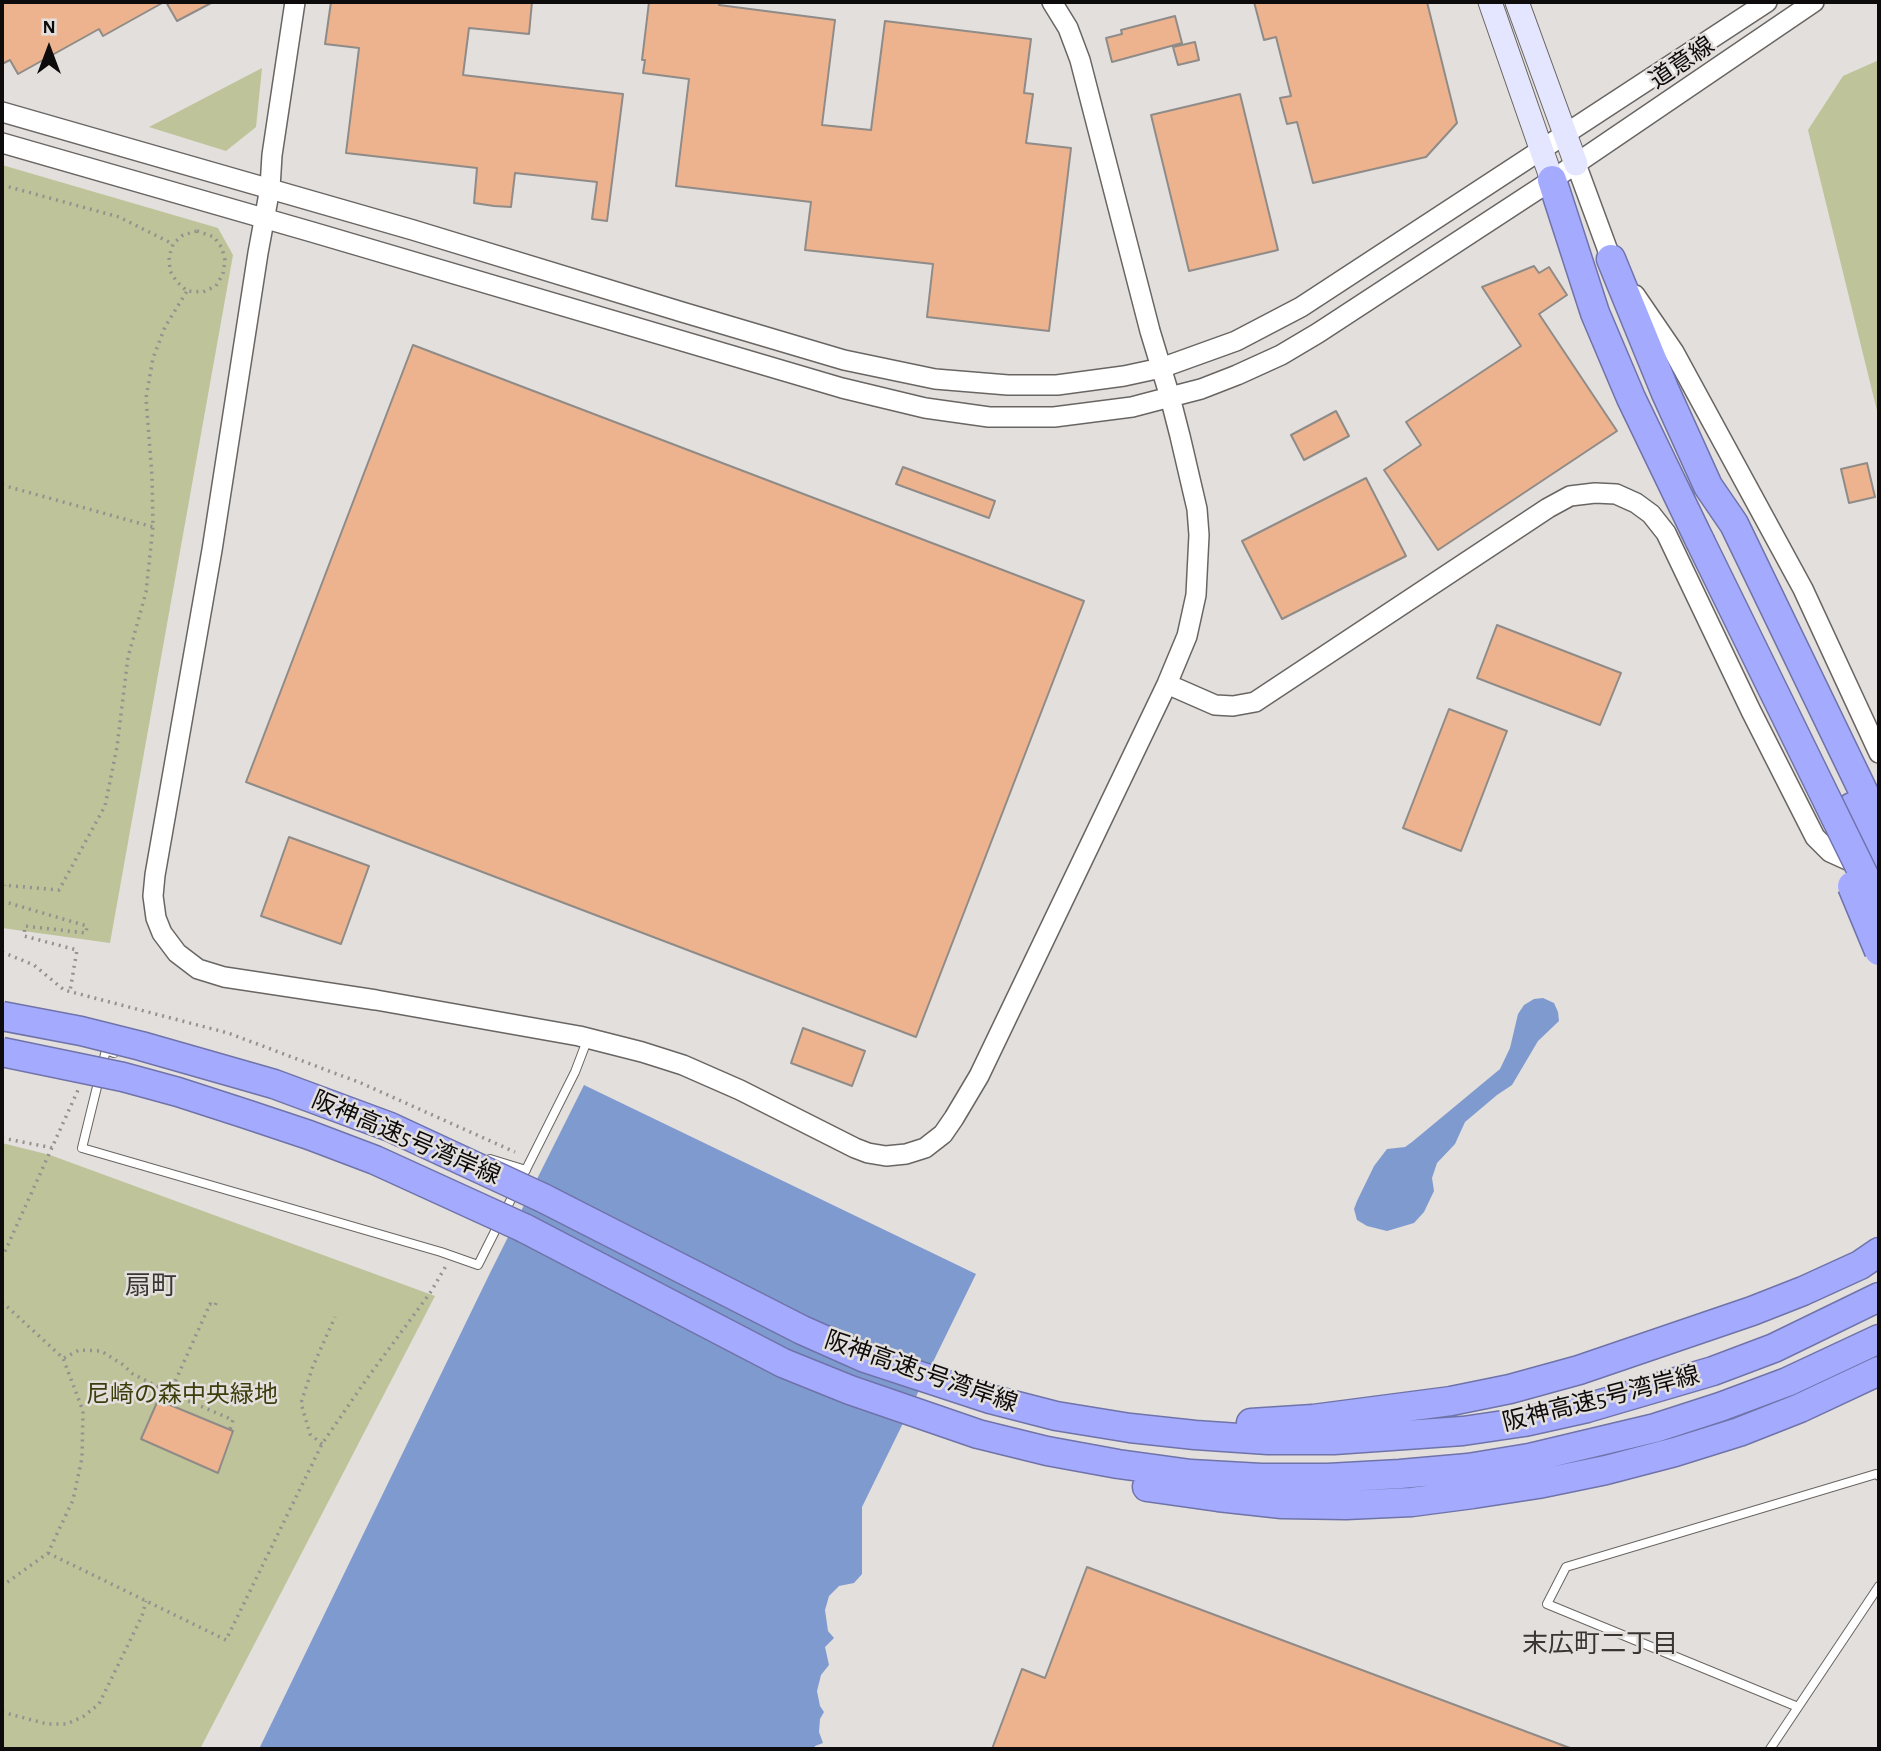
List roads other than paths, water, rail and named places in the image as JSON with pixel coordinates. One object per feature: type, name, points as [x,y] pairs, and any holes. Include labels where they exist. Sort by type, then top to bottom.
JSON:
[{"type":"highway","points":[[1552,180],[1595,313],[1631,398],[1717,532],[1879,824]]},
{"type":"highway","points":[[1611,259],[1665,391],[1708,486],[1717,532],[1879,951]]},
{"type":"highway","points":[[1717,532],[1879,866]]},
{"type":"highway","points":[[1788,720],[1879,906]]},
{"type":"highway","name":"阪神高速5号湾岸線","points":[[2,1016],[141,1046],[274,1084],[337,1107],[401,1132],[543,1198],[802,1330],[865,1357],[978,1395],[1056,1416],[1130,1428],[1268,1440],[1334,1440],[1463,1431],[1524,1422],[1587,1408],[1713,1371],[1774,1348],[1879,1297]]},
{"type":"highway","name":"阪神高速5号湾岸線","points":[[2,1052],[178,1092],[297,1131],[375,1160],[524,1228],[783,1363],[978,1434],[1047,1451],[1118,1464],[1191,1474],[1328,1478],[1468,1468],[1529,1458],[1655,1428],[1720,1407],[1787,1382],[1879,1339]]},
{"type":"highway","points":[[1056,1416],[1190,1425],[1254,1423],[1313,1419],[1451,1401],[1510,1389],[1579,1370],[1752,1311],[1836,1277],[1879,1252]]},
{"type":"highway","points":[[783,1363],[847,1401],[957,1443],[1037,1466],[1218,1497],[1282,1504],[1346,1505],[1412,1502],[1473,1494],[1606,1470],[1740,1432],[1800,1408],[1879,1371]]},
{"type":"main road","points":[[1490,2],[1552,180]]},
{"type":"main road","points":[[1517,2],[1576,164]]},
{"type":"street","points":[[295,2],[272,155],[270,188],[212,550],[155,875],[153,897],[156,918],[162,933],[177,953],[198,969],[224,977],[376,1000],[588,1038],[683,1065],[868,1153],[886,1156],[925,1148],[943,1134],[979,1076],[1167,684],[1187,636],[1196,595],[1199,535],[1197,509],[1170,397],[1150,331],[1080,60],[1068,28],[1052,2]]},
{"type":"street","name":"道意線","points":[[2,112],[270,188],[844,360],[935,379],[1007,385],[1057,385],[1161,368],[1236,341],[1301,307],[1767,2]]},
{"type":"street","name":"道意線","points":[[2,143],[842,388],[925,408],[989,416],[1054,417],[1132,407],[1170,397],[1225,380],[1281,355],[1552,180],[1814,2]]},
{"type":"street","points":[[1576,164],[1611,259],[1674,352],[1790,564],[1877,742]]},
{"type":"street","points":[[1167,684],[1215,705],[1233,706],[1255,702],[1548,508],[1570,496],[1616,494],[1636,503],[1651,514],[1667,533],[1751,711],[1815,836],[1830,852],[1853,863],[1866,867],[1879,866]]},
{"type":"lane","points":[[119,1054],[106,1051],[82,1147],[452,1255],[478,1265],[575,1072],[588,1038]]},
{"type":"lane","points":[[314,1109],[526,1170]]},
{"type":"lane","points":[[1798,1707],[1547,1604],[1566,1567],[1876,1474],[1879,1476]]},
{"type":"lane","points":[[1770,1749],[1879,1586]]},
{"type":"water","points":[[1543,998],[1554,1003],[1559,1021],[1538,1041],[1512,1085],[1465,1122],[1455,1144],[1437,1163],[1432,1178],[1434,1191],[1424,1212],[1414,1223],[1387,1231],[1367,1226],[1357,1220],[1354,1209],[1357,1201],[1374,1166],[1387,1149],[1405,1147],[1500,1069],[1510,1048],[1518,1014],[1524,1005],[1534,999]]},
{"type":"water","points":[[584,1085],[976,1274],[862,1507],[862,1574],[854,1583],[839,1586],[829,1596],[825,1610],[828,1631],[834,1638],[825,1647],[829,1665],[821,1675],[817,1691],[824,1712],[820,1719],[819,1732],[823,1743],[814,1749],[259,1749],[490,1273]]},
{"type":"district","name":"扇町","points":[[151,1286]]},
{"type":"district","name":"末広町二丁目","points":[[1600,1644]]},
{"type":"park label","name":"尼崎の森中央緑地","points":[[182,1395]]}]
